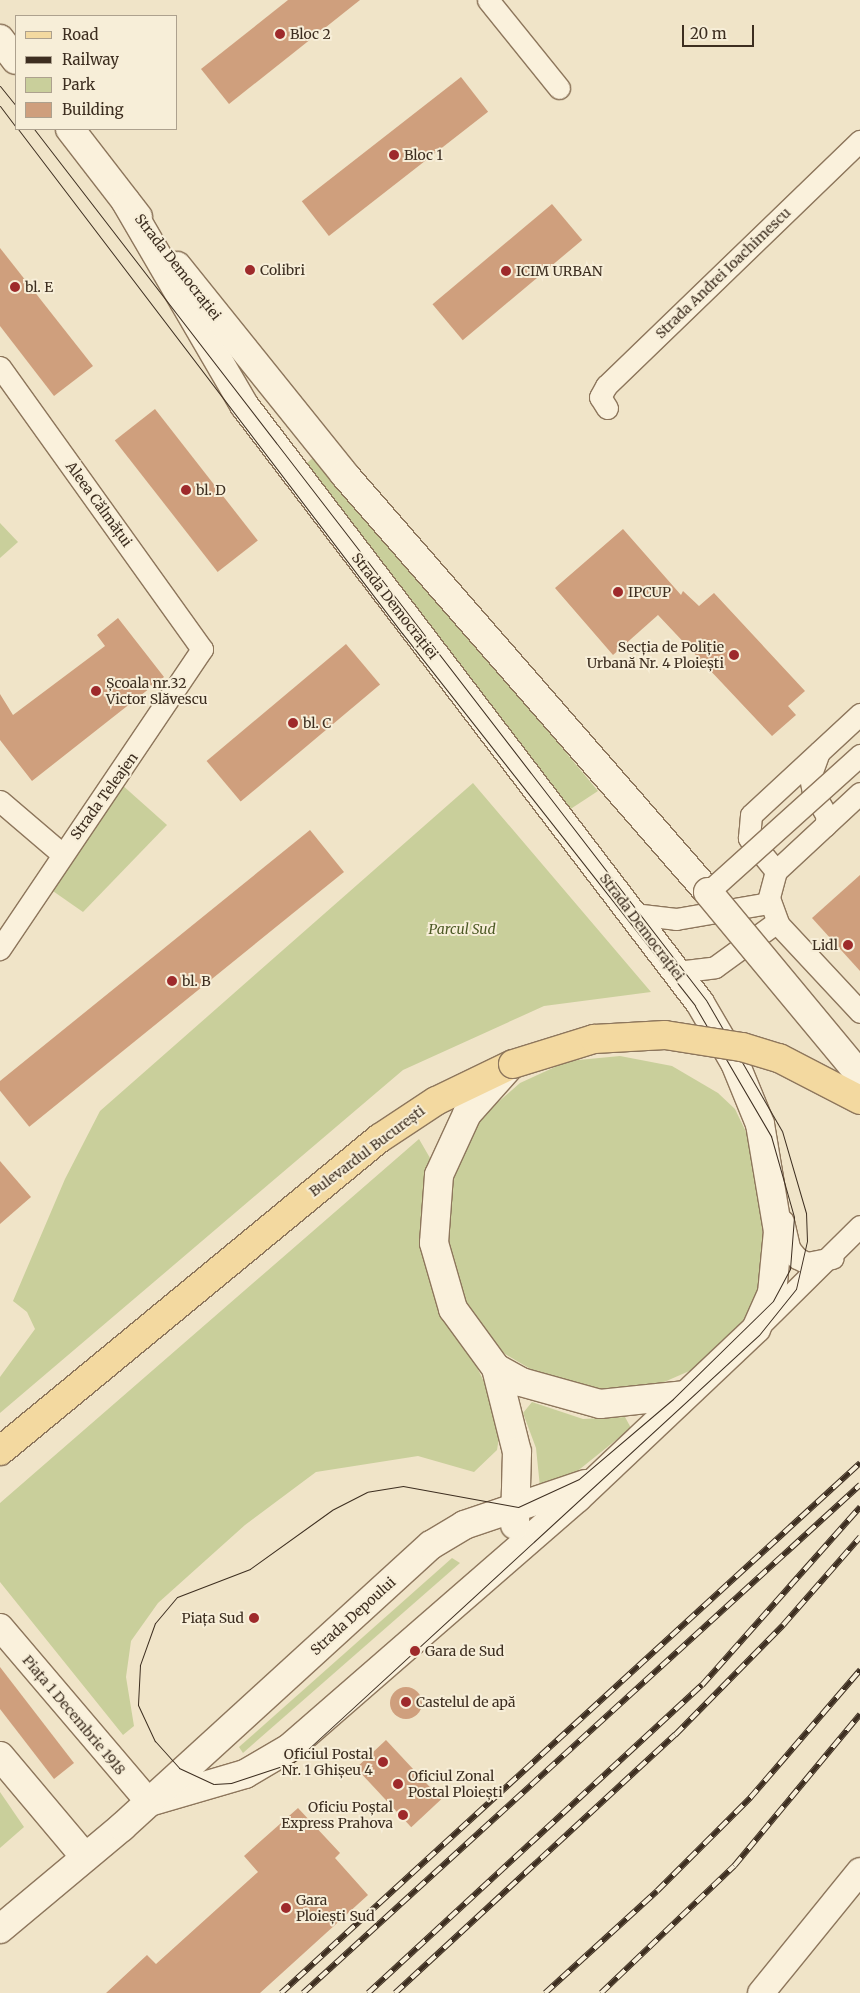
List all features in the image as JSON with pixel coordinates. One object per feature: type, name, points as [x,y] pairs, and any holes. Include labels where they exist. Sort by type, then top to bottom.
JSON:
[{"type":"main road","points":[[0,39],[15,59]]},
{"type":"main road","name":"Strada Democrației","points":[[71,130],[230,334],[344,474],[708,892],[860,1075]]},
{"type":"main road","name":"Strada Democrației","points":[[126,202],[244,405],[677,972],[700,1003],[735,1063],[760,1124],[772,1173],[778,1213],[776,1273],[756,1329],[685,1395]]},
{"type":"main road","name":"Strada Democrației","points":[[230,334],[314,499]]},
{"type":"main road","name":"Bulevardul București","points":[[0,1451],[380,1138],[436,1101],[513,1064],[594,1039],[665,1035],[742,1047],[779,1058],[860,1100]]},
{"type":"main road","points":[[510,1553],[518,1507],[517,1452],[496,1368],[464,1328],[438,1266],[434,1206],[446,1153],[467,1114],[513,1064]]},
{"type":"main road","points":[[496,1368],[548,1392],[600,1404],[651,1402],[685,1395]]},
{"type":"main road","name":"Strada Depoului","points":[[149,1802],[244,1774],[291,1747],[589,1483],[685,1395]]},
{"type":"main road","name":"Strada Depoului","points":[[0,1928],[149,1802],[431,1545],[464,1524],[589,1483]]},
{"type":"main road","points":[[0,1756],[85,1856]]},
{"type":"street","points":[[488,0],[559,88]]},
{"type":"street","name":"Strada Andrei Ioachimescu","points":[[607,408],[600,397],[606,386],[860,141]]},
{"type":"street","name":"Aleea Călmățui","points":[[0,367],[199,641]]},
{"type":"street","name":"Strada Teleajen","points":[[0,949],[62,854],[135,754],[202,649],[199,641]]},
{"type":"street","points":[[776,871],[749,838],[747,825],[780,787],[860,714]]},
{"type":"street","points":[[812,792],[810,777],[820,750]]},
{"type":"street","points":[[708,892],[860,755]]},
{"type":"street","points":[[780,787],[803,786],[812,792],[827,816],[825,826]]},
{"type":"street","points":[[700,1003],[702,988],[714,967],[773,913],[776,871],[860,793]]},
{"type":"street","points":[[0,801],[62,854]]},
{"type":"street","points":[[633,914],[676,919],[773,913]]},
{"type":"street","points":[[773,913],[860,1012]]},
{"type":"street","points":[[677,972],[714,967]]},
{"type":"street","points":[[772,1173],[778,1178],[790,1248],[807,1264],[833,1258]]},
{"type":"street","points":[[756,1329],[833,1258],[860,1226]]},
{"type":"street","name":"Piața 1 Decembrie 1918","points":[[0,1627],[149,1802]]},
{"type":"street","points":[[761,1993],[860,1871]]},
{"type":"green space","points":[[314,457],[340,481],[598,791],[569,810],[310,477],[307,463]]},
{"type":"green space","points":[[0,523],[18,542],[0,558]]},
{"type":"green space","name":"Parcul Sud","points":[[473,783],[651,992],[544,1006],[403,1070],[0,1413],[0,1377],[35,1329],[27,1312],[13,1301],[65,1179],[100,1111]]},
{"type":"green space","points":[[121,784],[167,825],[83,912],[50,889]]},
{"type":"green space","points":[[620,1056],[672,1066],[718,1093],[735,1109],[747,1134],[759,1178],[766,1287],[742,1329],[703,1365],[655,1386],[602,1392],[551,1381],[505,1354],[470,1316],[448,1267],[443,1215],[454,1164],[480,1118],[520,1083],[568,1061]]},
{"type":"green space","points":[[419,1139],[430,1158],[422,1208],[425,1260],[502,1419],[497,1450],[474,1472],[418,1456],[316,1472],[245,1525],[158,1603],[131,1641],[126,1677],[134,1726],[123,1735],[0,1582],[0,1503]]},
{"type":"green space","points":[[532,1402],[583,1419],[625,1417],[631,1428],[560,1485],[540,1487],[536,1448],[523,1413]]},
{"type":"green space","points":[[452,1558],[460,1563],[243,1753],[239,1747]]},
{"type":"green space","points":[[0,1792],[24,1827],[0,1848]]},
{"type":"building","name":"Bloc 2","points":[[288,0],[360,0],[229,104],[201,69]]},
{"type":"building","name":"Bloc 1","points":[[461,77],[488,112],[329,236],[302,201]]},
{"type":"building","name":"ICIM URBAN","points":[[552,204],[582,240],[463,340],[432,304]]},
{"type":"building","name":"bl. E","points":[[0,248],[93,366],[54,396],[0,326]]},
{"type":"building","name":"bl. D","points":[[155,409],[258,541],[218,572],[115,440]]},
{"type":"building","points":[[623,529],[681,595],[683,591],[699,606],[714,593],[805,691],[788,706],[796,715],[772,736],[658,615],[613,655],[555,588]]},
{"type":"building","name":"Școala nr.32 Victor Slăvescu","points":[[118,618],[164,677],[32,781],[0,740],[0,694],[13,715],[105,646],[97,635]]},
{"type":"building","name":"bl. C","points":[[346,644],[380,685],[241,802],[207,761]]},
{"type":"building","name":"bl. B","points":[[310,830],[344,872],[29,1127],[0,1091],[0,1081]]},
{"type":"building","name":"Lidl","points":[[860,875],[860,971],[812,918]]},
{"type":"building","points":[[0,1161],[31,1197],[0,1224]]},
{"type":"building","points":[[0,1667],[74,1763],[54,1779],[0,1709]]},
{"type":"building","name":"Castelul de apă","points":[[406,1687],[417,1692],[422,1703],[417,1714],[406,1719],[395,1714],[390,1703],[395,1692]]},
{"type":"building","name":"Oficiul Zonal Postal Ploiești","points":[[386,1740],[441,1799],[411,1827],[356,1768]]},
{"type":"building","name":"Gara Ploiești Sud","points":[[298,1808],[340,1853],[335,1858],[368,1895],[260,1993],[106,1993],[147,1955],[156,1964],[258,1872],[244,1856]]},
{"type":"tram line","points":[[0,86],[15,105]]},
{"type":"tram line","points":[[0,106],[15,126]]},
{"type":"tram line","points":[[19,130],[402,633],[695,1006],[771,1136],[794,1217],[790,1269],[773,1301],[673,1399],[579,1479],[518,1507],[403,1486],[367,1492],[332,1510],[250,1569],[177,1597],[155,1623],[140,1665],[138,1705],[155,1741],[179,1768],[214,1784],[231,1783],[294,1762],[759,1335],[796,1289],[807,1241],[806,1213],[782,1131],[706,1000],[35,130]]},
{"type":"railway","points":[[281,1993],[860,1463]]},
{"type":"railway","points":[[303,1993],[860,1485]]},
{"type":"railway","points":[[368,1993],[702,1685],[860,1507]]},
{"type":"railway","points":[[395,1993],[675,1735],[783,1625],[860,1537]]},
{"type":"railway","points":[[545,1993],[657,1891],[750,1798],[860,1670]]},
{"type":"railway","points":[[601,1993],[734,1866],[860,1714]]},
{"type":"place","name":"Bloc 2","points":[[280,34]]},
{"type":"place","name":"Bloc 1","points":[[394,155]]},
{"type":"place","name":"Colibri","points":[[250,270]]},
{"type":"place","name":"ICIM URBAN","points":[[506,271]]},
{"type":"place","name":"bl. E","points":[[15,287]]},
{"type":"place","name":"bl. D","points":[[186,490]]},
{"type":"place","name":"IPCUP","points":[[618,592]]},
{"type":"place","name":"Secția de Poliție Urbană Nr. 4 Ploiești","points":[[734,655]]},
{"type":"place","name":"Școala nr.32 Victor Slăvescu","points":[[96,691]]},
{"type":"place","name":"bl. C","points":[[293,723]]},
{"type":"place","name":"Lidl","points":[[848,945]]},
{"type":"place","name":"bl. B","points":[[172,981]]},
{"type":"place","name":"Piața Sud","points":[[254,1618]]},
{"type":"place","name":"Gara de Sud","points":[[415,1651]]},
{"type":"place","name":"Castelul de apă","points":[[406,1702]]},
{"type":"place","name":"Oficiul Postal Nr. 1 Ghișeu 4","points":[[383,1762]]},
{"type":"place","name":"Oficiul Zonal Postal Ploiești","points":[[398,1784]]},
{"type":"place","name":"Oficiu Poștal Express Prahova","points":[[403,1815]]},
{"type":"place","name":"Gara Ploiești Sud","points":[[286,1908]]}]
